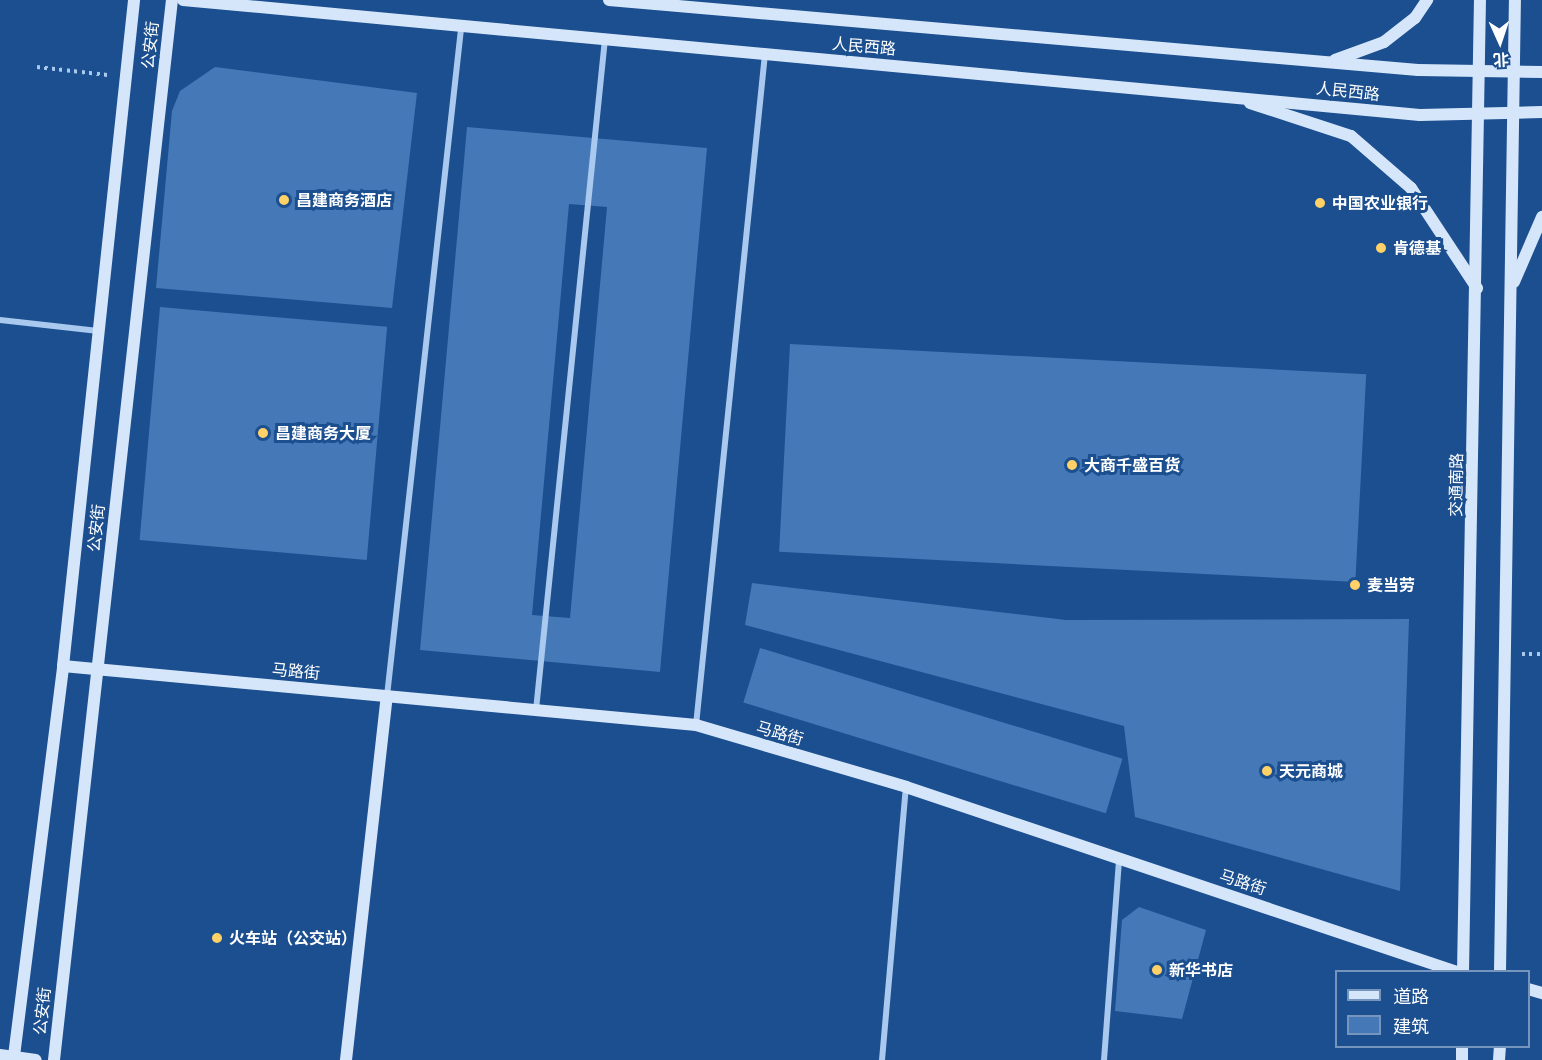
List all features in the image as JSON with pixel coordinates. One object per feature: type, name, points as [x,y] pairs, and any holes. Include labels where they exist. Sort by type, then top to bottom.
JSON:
[{"type":"main road","points":[[14,1056],[63,666],[134,0]]},
{"type":"main road","name":"公安街","points":[[54,1060],[172,0]]},
{"type":"main road","name":"人民西路","points":[[183,0],[461,29],[605,38],[1226,95],[1480,115],[1542,112]]},
{"type":"main road","name":"人民西路","points":[[609,0],[1329,62],[1481,72],[1542,72]]},
{"type":"main road","points":[[1329,62],[1384,42],[1415,18],[1427,0]]},
{"type":"main road","name":"交通南路","points":[[1463,970],[1481,72],[1480,0]]},
{"type":"main road","points":[[1500,970],[1516,113],[1515,0]]},
{"type":"main road","points":[[1226,95],[1351,136],[1411,188],[1477,288]]},
{"type":"main road","points":[[1511,288],[1542,217]]},
{"type":"main road","name":"马路街","points":[[63,666],[696,725],[906,787],[1451,970]]},
{"type":"main road","points":[[346,1060],[387,696]]},
{"type":"main road","points":[[0,1054],[36,1060]]},
{"type":"street","points":[[387,696],[461,29]]},
{"type":"street","points":[[536,710],[605,38]]},
{"type":"street","points":[[696,725],[765,53]]},
{"type":"street","points":[[0,320],[98,331]]},
{"type":"street","points":[[882,1060],[906,787]]},
{"type":"street","points":[[1104,1060],[1119,858]]},
{"type":"path","points":[[37,67],[125,78]]},
{"type":"building","name":"昌建商务酒店","points":[[215,67],[417,93],[392,308],[156,288],[172,111],[180,91]]},
{"type":"building","points":[[467,127],[707,148],[660,672],[420,650]],"holes":[[[569,204],[607,207],[570,618],[532,615]]]},
{"type":"building","name":"昌建商务大厦","points":[[160,307],[387,327],[367,560],[140,540]]},
{"type":"building","name":"大商千盛百货","points":[[790,344],[1366,374],[1355,582],[779,552]]},
{"type":"building","name":"天元商城","points":[[752,583],[1066,620],[1409,619],[1400,891],[1135,817],[1124,726],[745,625]]},
{"type":"building","points":[[760,648],[1122,759],[1106,813],[743,703]]},
{"type":"building","name":"新华书店","points":[[1139,907],[1206,930],[1182,1019],[1115,1011],[1122,920]]},
{"type":"place","name":"昌建商务酒店","points":[[284,200]]},
{"type":"place","name":"中国农业银行","points":[[1320,203]]},
{"type":"place","name":"肯德基","points":[[1381,248]]},
{"type":"place","name":"昌建商务大厦","points":[[263,433]]},
{"type":"place","name":"大商千盛百货","points":[[1072,465]]},
{"type":"place","name":"麦当劳","points":[[1355,585]]},
{"type":"place","name":"天元商城","points":[[1267,771]]},
{"type":"place","name":"火车站（公交站）","points":[[217,938]]},
{"type":"place","name":"新华书店","points":[[1157,970]]}]
